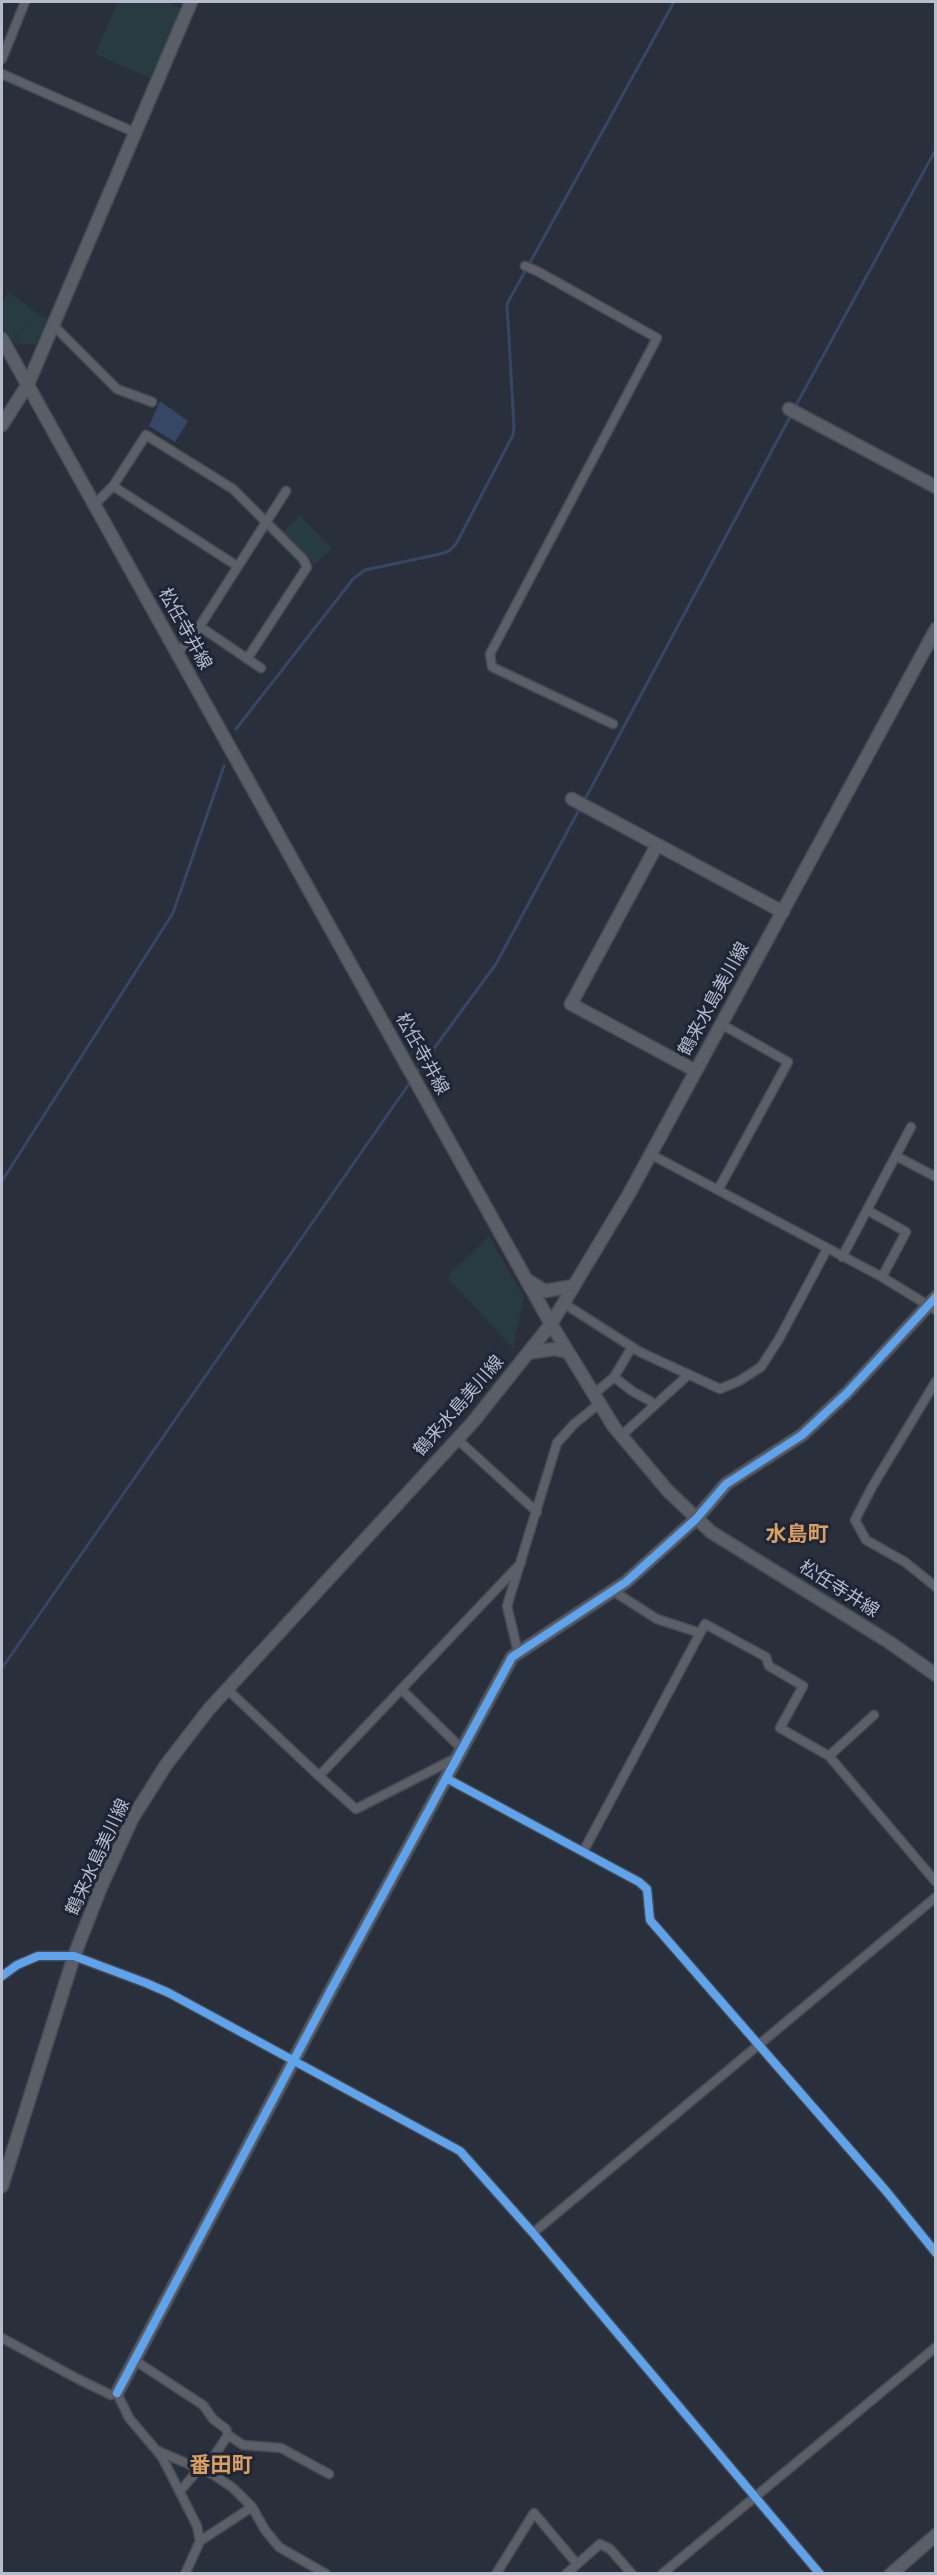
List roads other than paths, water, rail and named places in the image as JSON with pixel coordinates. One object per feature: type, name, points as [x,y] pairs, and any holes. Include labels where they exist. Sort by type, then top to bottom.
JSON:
[{"type":"main road","points":[[2,425],[28,384],[191,2]]},
{"type":"main road","name":"松任寺井線","points":[[2,339],[418,1082],[526,1280],[621,1436],[641,1461],[711,1532],[889,1642],[936,1675]]},
{"type":"main road","points":[[794,412],[806,416],[936,487]]},
{"type":"main road","name":"鶴来水島美川線","points":[[2,2186],[74,1956],[101,1887],[132,1820],[166,1765],[227,1689],[457,1439],[551,1324],[696,1071],[936,629]]},
{"type":"main road","points":[[578,803],[783,912]]},
{"type":"main road","points":[[657,844],[572,1004],[696,1071]]},
{"type":"main road","points":[[526,1280],[545,1291],[574,1286]]},
{"type":"main road","points":[[117,2393],[504,1668],[518,1652],[613,1591],[659,1555],[696,1519],[726,1484],[790,1443],[847,1394],[933,1304]]},
{"type":"main road","points":[[528,1353],[554,1349],[568,1352]]},
{"type":"main road","points":[[891,2574],[936,2535]]},
{"type":"street","points":[[2,58],[25,2]]},
{"type":"street","points":[[2,74],[134,132]]},
{"type":"street","points":[[528,267],[657,338],[490,654],[492,667],[613,724]]},
{"type":"street","points":[[53,325],[117,388],[152,402]]},
{"type":"street","points":[[94,505],[113,486],[146,435],[233,489],[303,559],[307,567],[247,659]]},
{"type":"street","points":[[113,486],[237,566]]},
{"type":"street","points":[[177,651],[189,643],[286,491]]},
{"type":"street","points":[[199,626],[261,668]]},
{"type":"street","points":[[718,1190],[788,1062],[721,1024]]},
{"type":"street","points":[[842,1257],[911,1127]]},
{"type":"street","points":[[650,1154],[933,1304]]},
{"type":"street","points":[[896,1156],[936,1177]]},
{"type":"street","points":[[867,1210],[906,1232],[882,1277]]},
{"type":"street","points":[[563,1303],[632,1347],[720,1389],[739,1381],[761,1367],[779,1339],[827,1249]]},
{"type":"street","points":[[518,1652],[507,1606],[557,1443],[614,1377],[632,1347]]},
{"type":"street","points":[[621,1436],[688,1375]]},
{"type":"street","points":[[614,1377],[654,1406]]},
{"type":"street","points":[[936,1381],[872,1487],[855,1520],[866,1540],[905,1562],[936,1587]]},
{"type":"street","points":[[457,1439],[537,1512]]},
{"type":"street","points":[[319,1776],[521,1563]]},
{"type":"street","points":[[613,1591],[657,1619],[699,1634]]},
{"type":"street","points":[[583,1852],[705,1624],[766,1657],[769,1666],[803,1686],[780,1728],[829,1756],[936,1882]]},
{"type":"street","points":[[227,1689],[356,1809],[459,1754],[401,1689]]},
{"type":"street","points":[[829,1756],[874,1715]]},
{"type":"street","points":[[446,1778],[639,1882],[647,1889],[651,1920],[886,2191],[936,2253]]},
{"type":"street","points":[[533,2233],[936,1897]]},
{"type":"street","points":[[2,1976],[38,1956],[74,1956],[169,1993],[460,2151],[533,2233],[820,2574]]},
{"type":"street","points":[[2,2338],[111,2395],[117,2393],[129,2418],[156,2450],[180,2491],[197,2526],[200,2541]]},
{"type":"street","points":[[662,2574],[936,2347]]},
{"type":"street","points":[[135,2360],[203,2405],[213,2419],[226,2429],[228,2435],[243,2445],[281,2448],[329,2474]]},
{"type":"street","points":[[180,2491],[202,2469],[228,2435]]},
{"type":"street","points":[[156,2450],[202,2469],[233,2488],[252,2507],[265,2530],[279,2547],[326,2574]]},
{"type":"street","points":[[184,2574],[200,2541],[252,2507]]},
{"type":"street","points":[[495,2574],[534,2513],[577,2564]]},
{"type":"street","points":[[566,2574],[600,2544],[610,2549],[632,2574]]},
{"type":"water","points":[[160,401],[188,421],[175,442],[149,426]]},
{"type":"waterway","points":[[236,729],[353,579],[365,570],[440,554],[449,551],[456,544],[513,435],[507,304],[674,2]]},
{"type":"waterway","points":[[794,409],[936,149]]},
{"type":"waterway","points":[[584,801],[791,415]]},
{"type":"waterway","points":[[2,1181],[173,913],[224,766]]},
{"type":"waterway","points":[[416,1073],[496,964],[581,806]]},
{"type":"waterway","points":[[2,1668],[411,1081]]},
{"type":"district","name":"水島町","points":[[797,1535]]},
{"type":"district","name":"番田町","points":[[221,2466]]}]
